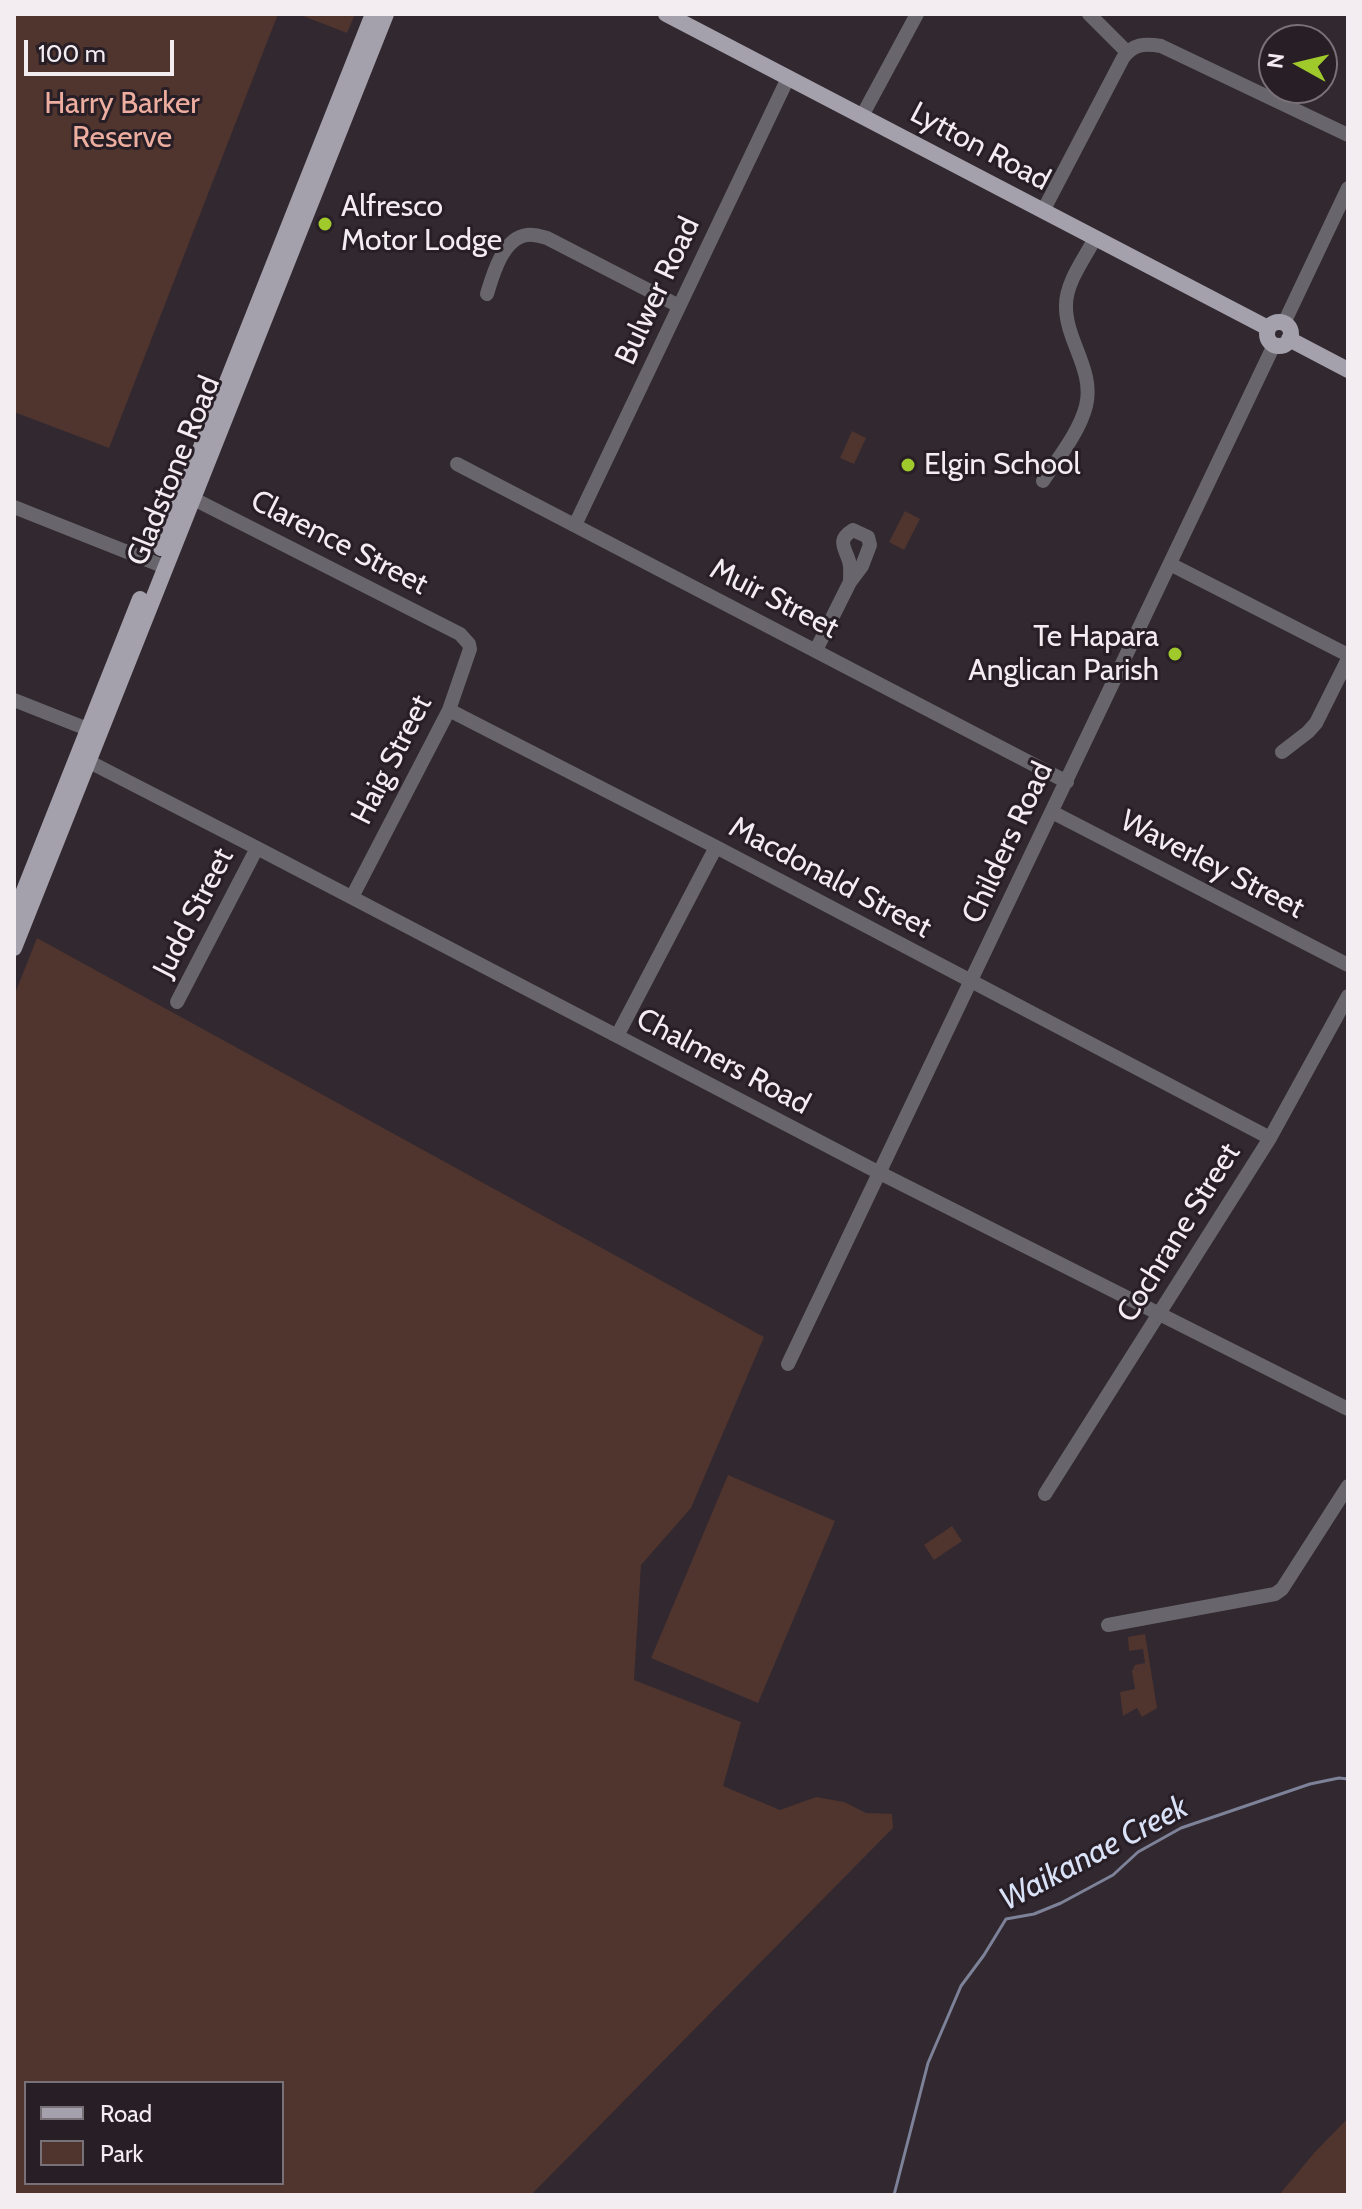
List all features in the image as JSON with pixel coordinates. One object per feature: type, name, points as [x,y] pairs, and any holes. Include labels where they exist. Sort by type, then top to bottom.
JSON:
[{"type":"main road","name":"Gladstone Road","points":[[188,495],[373,14]]},
{"type":"main road","name":"Gladstone Road","points":[[14,916],[94,732],[386,14]]},
{"type":"main road","name":"Lytton Road","points":[[666,14],[1348,370]]},
{"type":"main road","name":"Gladstone Road","points":[[14,948],[83,758]]},
{"type":"street","points":[[862,116],[917,14]]},
{"type":"street","points":[[1089,14],[1127,52]]},
{"type":"street","points":[[1043,211],[1127,52],[1144,43],[1161,46],[1348,135]]},
{"type":"street","name":"Bulwer Road","points":[[575,525],[788,78]]},
{"type":"street","name":"Childers Road","points":[[788,1364],[1348,188]]},
{"type":"street","points":[[487,294],[493,274],[508,246],[516,238],[536,235],[679,306]]},
{"type":"street","points":[[1043,481],[1076,429],[1086,405],[1087,378],[1066,305],[1071,285],[1095,238]]},
{"type":"street","name":"Muir Street","points":[[457,464],[1067,782]]},
{"type":"street","name":"Clarence Street","points":[[188,495],[460,634],[469,644]]},
{"type":"street","points":[[14,507],[160,565]]},
{"type":"street","points":[[1170,564],[1348,657],[1316,723],[1282,752]]},
{"type":"street","points":[[816,650],[850,582]]},
{"type":"street","name":"Haig Street","points":[[352,897],[449,710],[469,656],[469,644]]},
{"type":"street","points":[[14,700],[94,732]]},
{"type":"street","name":"Macdonald Street","points":[[449,710],[1270,1138]]},
{"type":"street","name":"Chalmers Road","points":[[83,758],[880,1174],[1348,1409]]},
{"type":"street","name":"Waverley Street","points":[[1052,812],[1348,965]]},
{"type":"street","points":[[617,1036],[716,847]]},
{"type":"street","name":"Judd Street","points":[[177,1002],[257,848]]},
{"type":"street","name":"Cochrane Street","points":[[1045,1494],[1270,1138],[1348,996]]},
{"type":"street","points":[[1108,1625],[1275,1594],[1288,1580],[1348,1486]]},
{"type":"green space","name":"Harry Barker Reserve","points":[[14,14],[278,14],[109,448],[14,412]]},
{"type":"green space","points":[[298,14],[355,14],[347,33]]},
{"type":"green space","points":[[852,431],[866,438],[854,464],[840,458]]},
{"type":"green space","points":[[905,511],[920,519],[904,550],[889,542]]},
{"type":"green space","points":[[37,938],[764,1337],[691,1508],[641,1565],[634,1680],[741,1722],[723,1786],[780,1810],[816,1797],[844,1802],[866,1813],[892,1814],[893,1828],[531,2195],[14,2195],[14,996]]},
{"type":"green space","points":[[728,1475],[835,1521],[758,1703],[651,1658]]},
{"type":"green space","points":[[952,1526],[962,1541],[934,1560],[924,1545]]},
{"type":"green space","points":[[1145,1634],[1157,1708],[1142,1717],[1137,1708],[1123,1716],[1120,1692],[1135,1689],[1132,1671],[1135,1665],[1145,1663],[1143,1649],[1129,1651],[1128,1637]]},
{"type":"green space","points":[[1348,2118],[1348,2195],[1279,2195],[1315,2152]]},
{"type":"waterway","name":"Waikanae Creek","points":[[894,2195],[928,2063],[961,1986],[1006,1919],[1034,1914],[1061,1903],[1113,1875],[1138,1852],[1181,1828],[1310,1784],[1348,1779]]},
{"type":"place","name":"Alfresco Motor Lodge","points":[[325,224]]},
{"type":"place","name":"Elgin School","points":[[908,465]]},
{"type":"place","name":"Te Hapara Anglican Parish","points":[[1175,654]]}]
